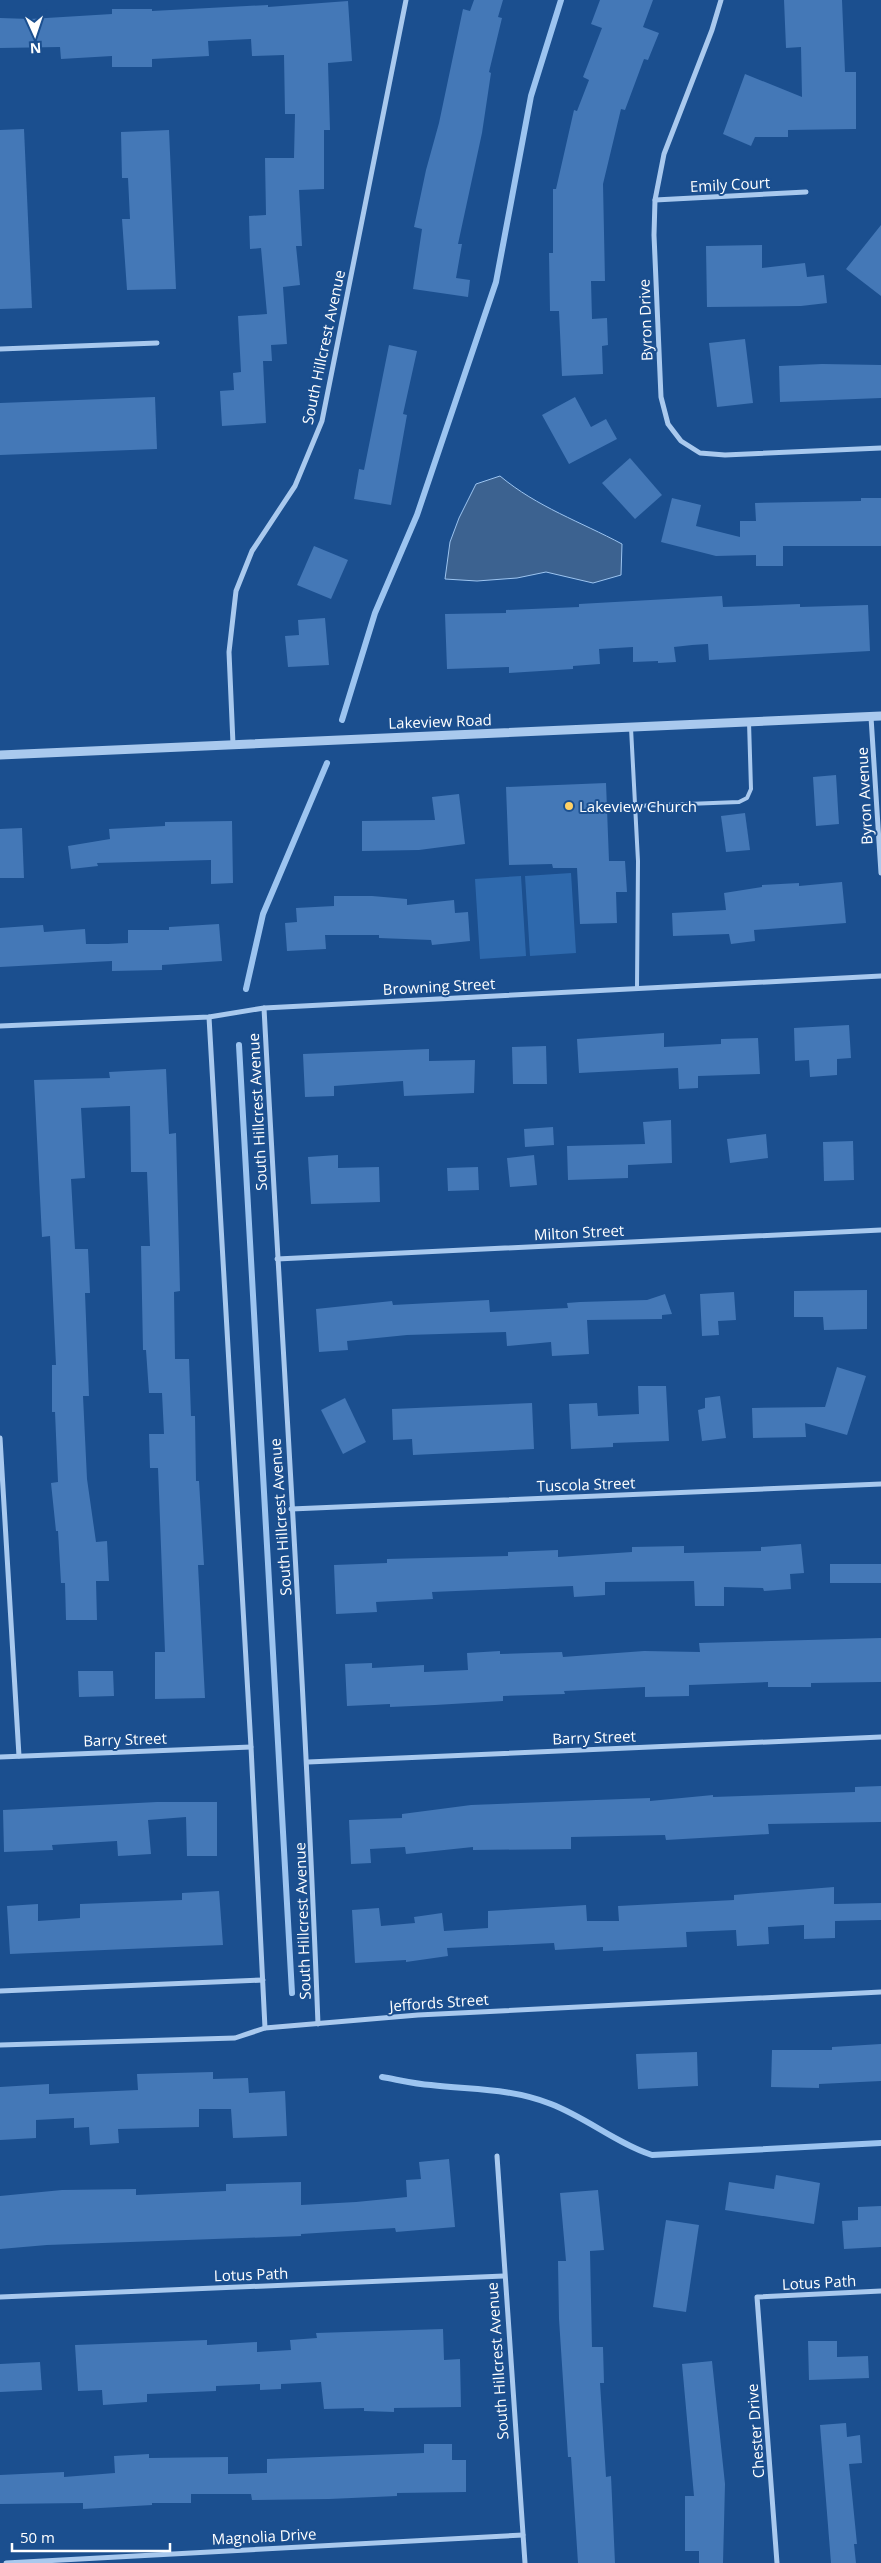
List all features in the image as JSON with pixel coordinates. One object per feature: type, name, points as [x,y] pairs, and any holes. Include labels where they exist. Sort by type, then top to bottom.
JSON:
[{"type":"street","name":"South Hillcrest Avenue","points":[[233,744],[229,652],[236,591],[252,551],[295,486],[322,421],[406,0]]},
{"type":"street","name":"Byron Drive","points":[[721,0],[712,30],[664,154],[655,200],[654,235],[661,396],[668,424],[681,442],[700,453],[726,456],[881,448]]},
{"type":"street","name":"Emily Court","points":[[655,200],[806,192]]},
{"type":"street","points":[[0,349],[157,343]]},
{"type":"street","name":"Lakeview Road","points":[[0,755],[876,716]]},
{"type":"street","name":"Byron Avenue","points":[[876,716],[881,873]]},
{"type":"street","name":"Browning Street","points":[[0,1026],[209,1017],[264,1008],[881,976]]},
{"type":"street","name":"South Hillcrest Avenue","points":[[264,1008],[291,1509],[308,1762],[318,2024]]},
{"type":"street","points":[[209,1017],[251,1746],[264,2028]]},
{"type":"street","name":"Milton Street","points":[[277,1259],[881,1230]]},
{"type":"street","points":[[0,1438],[19,1756]]},
{"type":"street","name":"Tuscola Street","points":[[291,1509],[881,1484]]},
{"type":"street","name":"Barry Street","points":[[308,1762],[881,1738]]},
{"type":"street","name":"Barry Street","points":[[0,1757],[251,1746]]},
{"type":"street","points":[[0,1992],[263,1980]]},
{"type":"street","name":"Jeffords Street","points":[[0,2045],[235,2038],[264,2028],[418,2015],[881,1992]]},
{"type":"street","name":"South Hillcrest Avenue","points":[[497,2156],[525,2563]]},
{"type":"street","name":"Lotus Path","points":[[0,2297],[504,2276]]},
{"type":"street","name":"Lotus Path","points":[[757,2297],[881,2291]]},
{"type":"street","name":"Chester Drive","points":[[757,2297],[777,2563]]},
{"type":"street","name":"Magnolia Drive","points":[[6,2563],[523,2535]]},
{"type":"street","points":[[138,2556],[138,2563]]},
{"type":"lane","points":[[635,806],[739,802],[747,798],[751,789],[749,722]]},
{"type":"lane","points":[[631,727],[638,861],[637,988]]},
{"type":"shaded area","points":[[500,476],[529,497],[622,544],[621,575],[593,583],[546,572],[517,578],[477,581],[445,579],[450,542],[459,518],[476,484]]},
{"type":"shaded area","points":[[571,873],[576,953],[530,956],[525,876]]},
{"type":"shaded area","points":[[521,876],[526,956],[480,959],[475,879]]},
{"type":"building","points":[[474,0],[503,0],[498,17],[502,18],[489,72],[491,73],[482,133],[458,244],[462,244],[456,278],[470,280],[468,297],[413,289],[422,229],[414,227],[426,170],[439,123],[463,9],[470,11]]},
{"type":"building","points":[[600,0],[653,0],[643,27],[659,33],[648,60],[644,59],[625,110],[621,109],[603,184],[605,281],[591,281],[592,319],[607,318],[608,345],[602,346],[603,374],[562,376],[559,311],[550,311],[549,253],[553,253],[553,189],[556,189],[574,110],[577,111],[589,80],[583,77],[602,28],[591,24]]},
{"type":"building","points":[[784,0],[842,0],[845,72],[856,72],[856,129],[788,130],[788,137],[755,137],[751,146],[723,134],[745,74],[802,97],[801,47],[786,48]]},
{"type":"building","points":[[348,1],[352,61],[328,63],[330,130],[324,130],[324,189],[299,190],[302,246],[296,246],[300,285],[283,287],[287,344],[271,345],[272,361],[263,361],[266,423],[222,426],[220,391],[234,390],[233,373],[241,372],[238,316],[267,314],[261,248],[250,249],[249,216],[266,215],[265,158],[294,158],[295,114],[285,114],[284,55],[252,56],[251,39],[208,41],[209,56],[152,59],[152,67],[112,67],[112,56],[61,59],[60,47],[0,48],[0,18],[30,19],[112,14],[112,9],[152,9],[152,11],[268,5],[268,7]]},
{"type":"building","points":[[24,129],[32,308],[0,309],[0,130]]},
{"type":"building","points":[[169,130],[176,289],[127,290],[122,219],[130,219],[128,178],[122,178],[121,132]]},
{"type":"building","points":[[881,225],[881,296],[846,269]]},
{"type":"building","points":[[762,245],[762,268],[805,263],[807,277],[824,275],[827,303],[801,306],[707,307],[706,246]]},
{"type":"building","points":[[745,339],[753,403],[717,407],[709,343]]},
{"type":"building","points":[[389,345],[417,351],[403,414],[407,415],[391,505],[354,499],[359,469],[364,470]]},
{"type":"building","points":[[822,364],[881,365],[881,398],[780,402],[779,366]]},
{"type":"building","points":[[155,397],[157,449],[0,455],[0,403]]},
{"type":"building","points":[[575,397],[591,427],[606,419],[617,439],[569,464],[542,415]]},
{"type":"building","points":[[630,458],[662,495],[635,519],[602,483]]},
{"type":"building","points":[[672,498],[701,505],[696,526],[740,537],[740,521],[756,521],[755,503],[861,501],[861,498],[881,498],[881,546],[783,546],[783,566],[756,566],[756,555],[716,556],[661,542]]},
{"type":"building","points":[[314,546],[348,560],[331,599],[297,585]]},
{"type":"building","points":[[722,596],[723,607],[800,604],[800,607],[868,605],[870,651],[709,660],[708,644],[674,647],[676,662],[658,663],[658,661],[633,662],[633,647],[599,649],[600,664],[573,666],[573,669],[509,673],[509,667],[447,669],[445,614],[506,613],[506,610],[579,607],[579,604]]},
{"type":"building","points":[[325,618],[329,665],[288,667],[285,636],[299,635],[298,620]]},
{"type":"building","points":[[836,775],[839,824],[816,826],[813,777]]},
{"type":"building","points":[[606,783],[609,861],[625,861],[627,892],[616,892],[617,923],[580,924],[577,868],[553,868],[552,864],[509,865],[506,787]]},
{"type":"building","points":[[459,794],[465,844],[419,850],[362,851],[362,821],[435,820],[432,797]]},
{"type":"building","points":[[745,813],[750,850],[726,852],[721,816]]},
{"type":"building","points":[[232,821],[233,883],[211,884],[211,860],[97,863],[98,866],[71,869],[68,846],[110,839],[109,829],[165,826],[165,822]]},
{"type":"building","points":[[22,828],[24,878],[0,878],[0,829]]},
{"type":"building","points":[[842,882],[846,923],[754,930],[755,941],[731,944],[729,934],[673,936],[672,913],[726,910],[724,893],[762,887],[762,885],[799,883],[799,886]]},
{"type":"building","points":[[334,896],[372,896],[407,899],[407,905],[454,900],[455,913],[468,912],[470,941],[432,945],[431,940],[379,938],[379,935],[325,935],[326,949],[287,951],[285,923],[297,922],[296,908],[334,906]]},
{"type":"building","points":[[219,924],[222,961],[162,965],[162,970],[112,971],[112,961],[0,967],[0,928],[43,925],[44,932],[85,929],[86,944],[108,944],[128,943],[128,930],[169,930],[169,927]]},
{"type":"building","points":[[849,1025],[851,1058],[837,1059],[837,1075],[810,1077],[809,1060],[795,1061],[794,1028]]},
{"type":"building","points":[[664,1033],[664,1047],[721,1044],[721,1039],[758,1038],[760,1074],[698,1076],[698,1088],[679,1089],[678,1068],[579,1073],[577,1039]]},
{"type":"building","points":[[546,1046],[547,1084],[513,1084],[512,1047]]},
{"type":"building","points":[[429,1049],[429,1061],[475,1060],[474,1093],[404,1096],[403,1081],[334,1086],[334,1096],[305,1097],[303,1054]]},
{"type":"building","points":[[166,1069],[169,1134],[176,1133],[180,1291],[174,1292],[175,1359],[189,1359],[191,1416],[195,1416],[196,1481],[199,1481],[204,1565],[198,1565],[205,1698],[155,1699],[155,1652],[165,1652],[158,1468],[150,1468],[149,1434],[164,1434],[162,1393],[149,1393],[146,1350],[143,1350],[141,1246],[150,1246],[147,1172],[131,1172],[130,1106],[81,1108],[85,1178],[71,1179],[75,1249],[88,1249],[90,1293],[85,1293],[89,1396],[83,1396],[87,1479],[96,1542],[107,1541],[109,1581],[96,1581],[97,1620],[66,1620],[65,1583],[61,1583],[58,1531],[56,1531],[51,1483],[58,1482],[55,1412],[52,1412],[52,1365],[56,1365],[50,1236],[42,1237],[34,1080],[110,1078],[109,1072]]},
{"type":"building","points":[[671,1120],[672,1163],[628,1165],[628,1178],[568,1180],[567,1146],[645,1144],[643,1122]]},
{"type":"building","points":[[553,1127],[554,1145],[525,1147],[524,1129]]},
{"type":"building","points":[[766,1134],[768,1158],[730,1163],[727,1139]]},
{"type":"building","points":[[853,1141],[854,1180],[824,1181],[823,1142]]},
{"type":"building","points":[[338,1155],[338,1168],[379,1167],[380,1202],[311,1204],[308,1157]]},
{"type":"building","points":[[534,1155],[537,1185],[510,1187],[507,1158]]},
{"type":"building","points":[[478,1167],[479,1190],[448,1191],[447,1168]]},
{"type":"building","points":[[867,1290],[867,1329],[824,1330],[823,1317],[794,1317],[794,1291]]},
{"type":"building","points":[[734,1292],[736,1320],[718,1321],[719,1335],[702,1336],[700,1294]]},
{"type":"building","points":[[665,1294],[672,1314],[662,1315],[662,1319],[587,1320],[589,1354],[552,1356],[551,1342],[507,1346],[506,1332],[407,1335],[347,1341],[348,1350],[319,1352],[316,1309],[392,1301],[393,1305],[489,1300],[490,1312],[568,1308],[567,1303],[580,1302],[647,1300]]},
{"type":"building","points":[[837,1367],[866,1376],[847,1435],[805,1423],[806,1437],[753,1438],[752,1408],[825,1407]]},
{"type":"building","points":[[638,1386],[666,1386],[669,1441],[613,1443],[613,1447],[571,1449],[569,1404],[597,1403],[598,1416],[639,1414]]},
{"type":"building","points":[[720,1396],[726,1438],[702,1441],[698,1410],[705,1408],[705,1398]]},
{"type":"building","points":[[345,1398],[366,1442],[343,1454],[321,1410]]},
{"type":"building","points":[[532,1403],[534,1449],[413,1455],[412,1439],[393,1440],[392,1409]]},
{"type":"building","points":[[801,1544],[804,1573],[790,1574],[791,1589],[764,1591],[763,1588],[724,1587],[724,1606],[695,1606],[694,1581],[605,1582],[605,1595],[574,1597],[573,1586],[432,1592],[433,1599],[376,1602],[377,1612],[336,1614],[334,1565],[387,1563],[387,1559],[508,1556],[508,1552],[558,1550],[558,1557],[632,1552],[632,1547],[684,1546],[684,1553],[761,1551],[761,1547]]},
{"type":"building","points":[[830,1564],[881,1564],[881,1583],[830,1583]]},
{"type":"building","points":[[881,1638],[881,1682],[811,1683],[811,1687],[768,1687],[768,1682],[689,1685],[689,1696],[645,1697],[645,1687],[564,1691],[565,1694],[503,1696],[503,1701],[390,1707],[390,1704],[347,1706],[345,1664],[372,1663],[372,1668],[424,1665],[424,1672],[468,1670],[467,1653],[500,1651],[500,1654],[562,1652],[563,1657],[644,1651],[700,1652],[699,1643]]},
{"type":"building","points":[[78,1671],[113,1671],[114,1696],[79,1697]]},
{"type":"building","points":[[881,1786],[881,1822],[768,1824],[769,1834],[666,1840],[665,1835],[571,1837],[571,1849],[473,1850],[473,1847],[406,1854],[405,1847],[370,1849],[371,1863],[351,1864],[349,1820],[402,1818],[402,1814],[471,1805],[650,1798],[650,1801],[713,1795],[713,1797],[855,1792],[855,1787]]},
{"type":"building","points":[[157,1802],[217,1802],[217,1856],[187,1856],[186,1817],[148,1820],[151,1854],[118,1856],[117,1841],[52,1845],[53,1850],[4,1852],[3,1810]]},
{"type":"building","points":[[834,1887],[834,1904],[881,1903],[881,1920],[835,1921],[835,1938],[804,1939],[804,1925],[768,1927],[769,1944],[737,1946],[736,1930],[686,1932],[687,1947],[603,1951],[603,1947],[555,1950],[554,1943],[447,1948],[448,1956],[406,1962],[406,1960],[355,1963],[352,1910],[379,1908],[381,1926],[415,1923],[414,1917],[442,1913],[444,1931],[488,1928],[488,1911],[586,1905],[587,1921],[619,1921],[618,1906],[734,1900],[734,1895]]},
{"type":"building","points":[[219,1891],[223,1945],[10,1954],[7,1906],[38,1904],[38,1921],[80,1918],[80,1904],[182,1900],[182,1893]]},
{"type":"building","points":[[881,2044],[881,2081],[819,2084],[819,2088],[771,2087],[772,2050],[832,2050],[832,2047]]},
{"type":"building","points":[[697,2052],[698,2086],[638,2089],[636,2054]]},
{"type":"building","points":[[213,2072],[213,2079],[248,2078],[249,2093],[285,2091],[287,2136],[233,2138],[231,2109],[199,2109],[199,2127],[118,2129],[119,2143],[90,2145],[89,2127],[74,2128],[74,2118],[36,2120],[36,2138],[0,2140],[0,2087],[49,2084],[49,2094],[138,2090],[137,2074]]},
{"type":"building","points":[[449,2159],[455,2227],[396,2232],[395,2228],[301,2234],[301,2236],[47,2245],[0,2249],[0,2196],[62,2190],[136,2189],[136,2195],[226,2191],[226,2184],[301,2182],[301,2205],[356,2202],[407,2197],[406,2180],[421,2179],[419,2162]]},
{"type":"building","points":[[776,2175],[820,2183],[814,2224],[725,2210],[729,2182],[774,2189]]},
{"type":"building","points":[[598,2190],[604,2250],[590,2251],[592,2347],[603,2347],[604,2383],[600,2383],[606,2477],[611,2476],[615,2563],[578,2563],[571,2457],[568,2457],[559,2319],[558,2261],[566,2261],[560,2193]]},
{"type":"building","points":[[881,2206],[881,2247],[844,2249],[842,2221],[858,2220],[858,2207]]},
{"type":"building","points":[[666,2220],[699,2225],[686,2312],[653,2307]]},
{"type":"building","points":[[443,2329],[444,2360],[460,2359],[461,2407],[394,2408],[394,2412],[364,2411],[364,2408],[324,2409],[321,2382],[281,2384],[281,2389],[260,2390],[260,2384],[216,2386],[216,2391],[147,2394],[147,2402],[103,2405],[102,2390],[78,2391],[75,2345],[207,2340],[207,2345],[257,2342],[257,2352],[291,2350],[290,2340],[317,2338],[316,2333]]},
{"type":"building","points":[[808,2341],[837,2341],[837,2357],[868,2356],[869,2378],[809,2380]]},
{"type":"building","points":[[712,2361],[725,2484],[723,2563],[699,2563],[699,2551],[685,2551],[685,2496],[694,2496],[682,2364]]},
{"type":"building","points":[[40,2362],[42,2390],[0,2392],[0,2364]]},
{"type":"building","points":[[846,2423],[847,2437],[860,2435],[862,2463],[849,2464],[857,2544],[854,2544],[856,2563],[831,2563],[820,2425]]},
{"type":"building","points":[[424,2444],[452,2444],[452,2460],[466,2460],[466,2492],[397,2493],[397,2496],[329,2499],[252,2500],[251,2494],[191,2494],[191,2503],[152,2503],[152,2505],[83,2509],[83,2503],[0,2504],[0,2475],[64,2472],[64,2477],[115,2473],[114,2456],[149,2454],[149,2458],[228,2457],[228,2474],[267,2473],[267,2459],[424,2453]]},
{"type":"waterway","points":[[342,720],[375,613],[417,515],[496,282],[531,96],[561,0]]},
{"type":"waterway","points":[[246,989],[263,914],[327,763]]},
{"type":"waterway","points":[[239,1045],[292,1993]]},
{"type":"waterway","points":[[382,2077],[413,2083],[506,2092],[536,2099],[577,2116],[626,2144],[652,2155],[881,2143]]},
{"type":"place","name":"Lakeview Church","points":[[569,806]]}]
